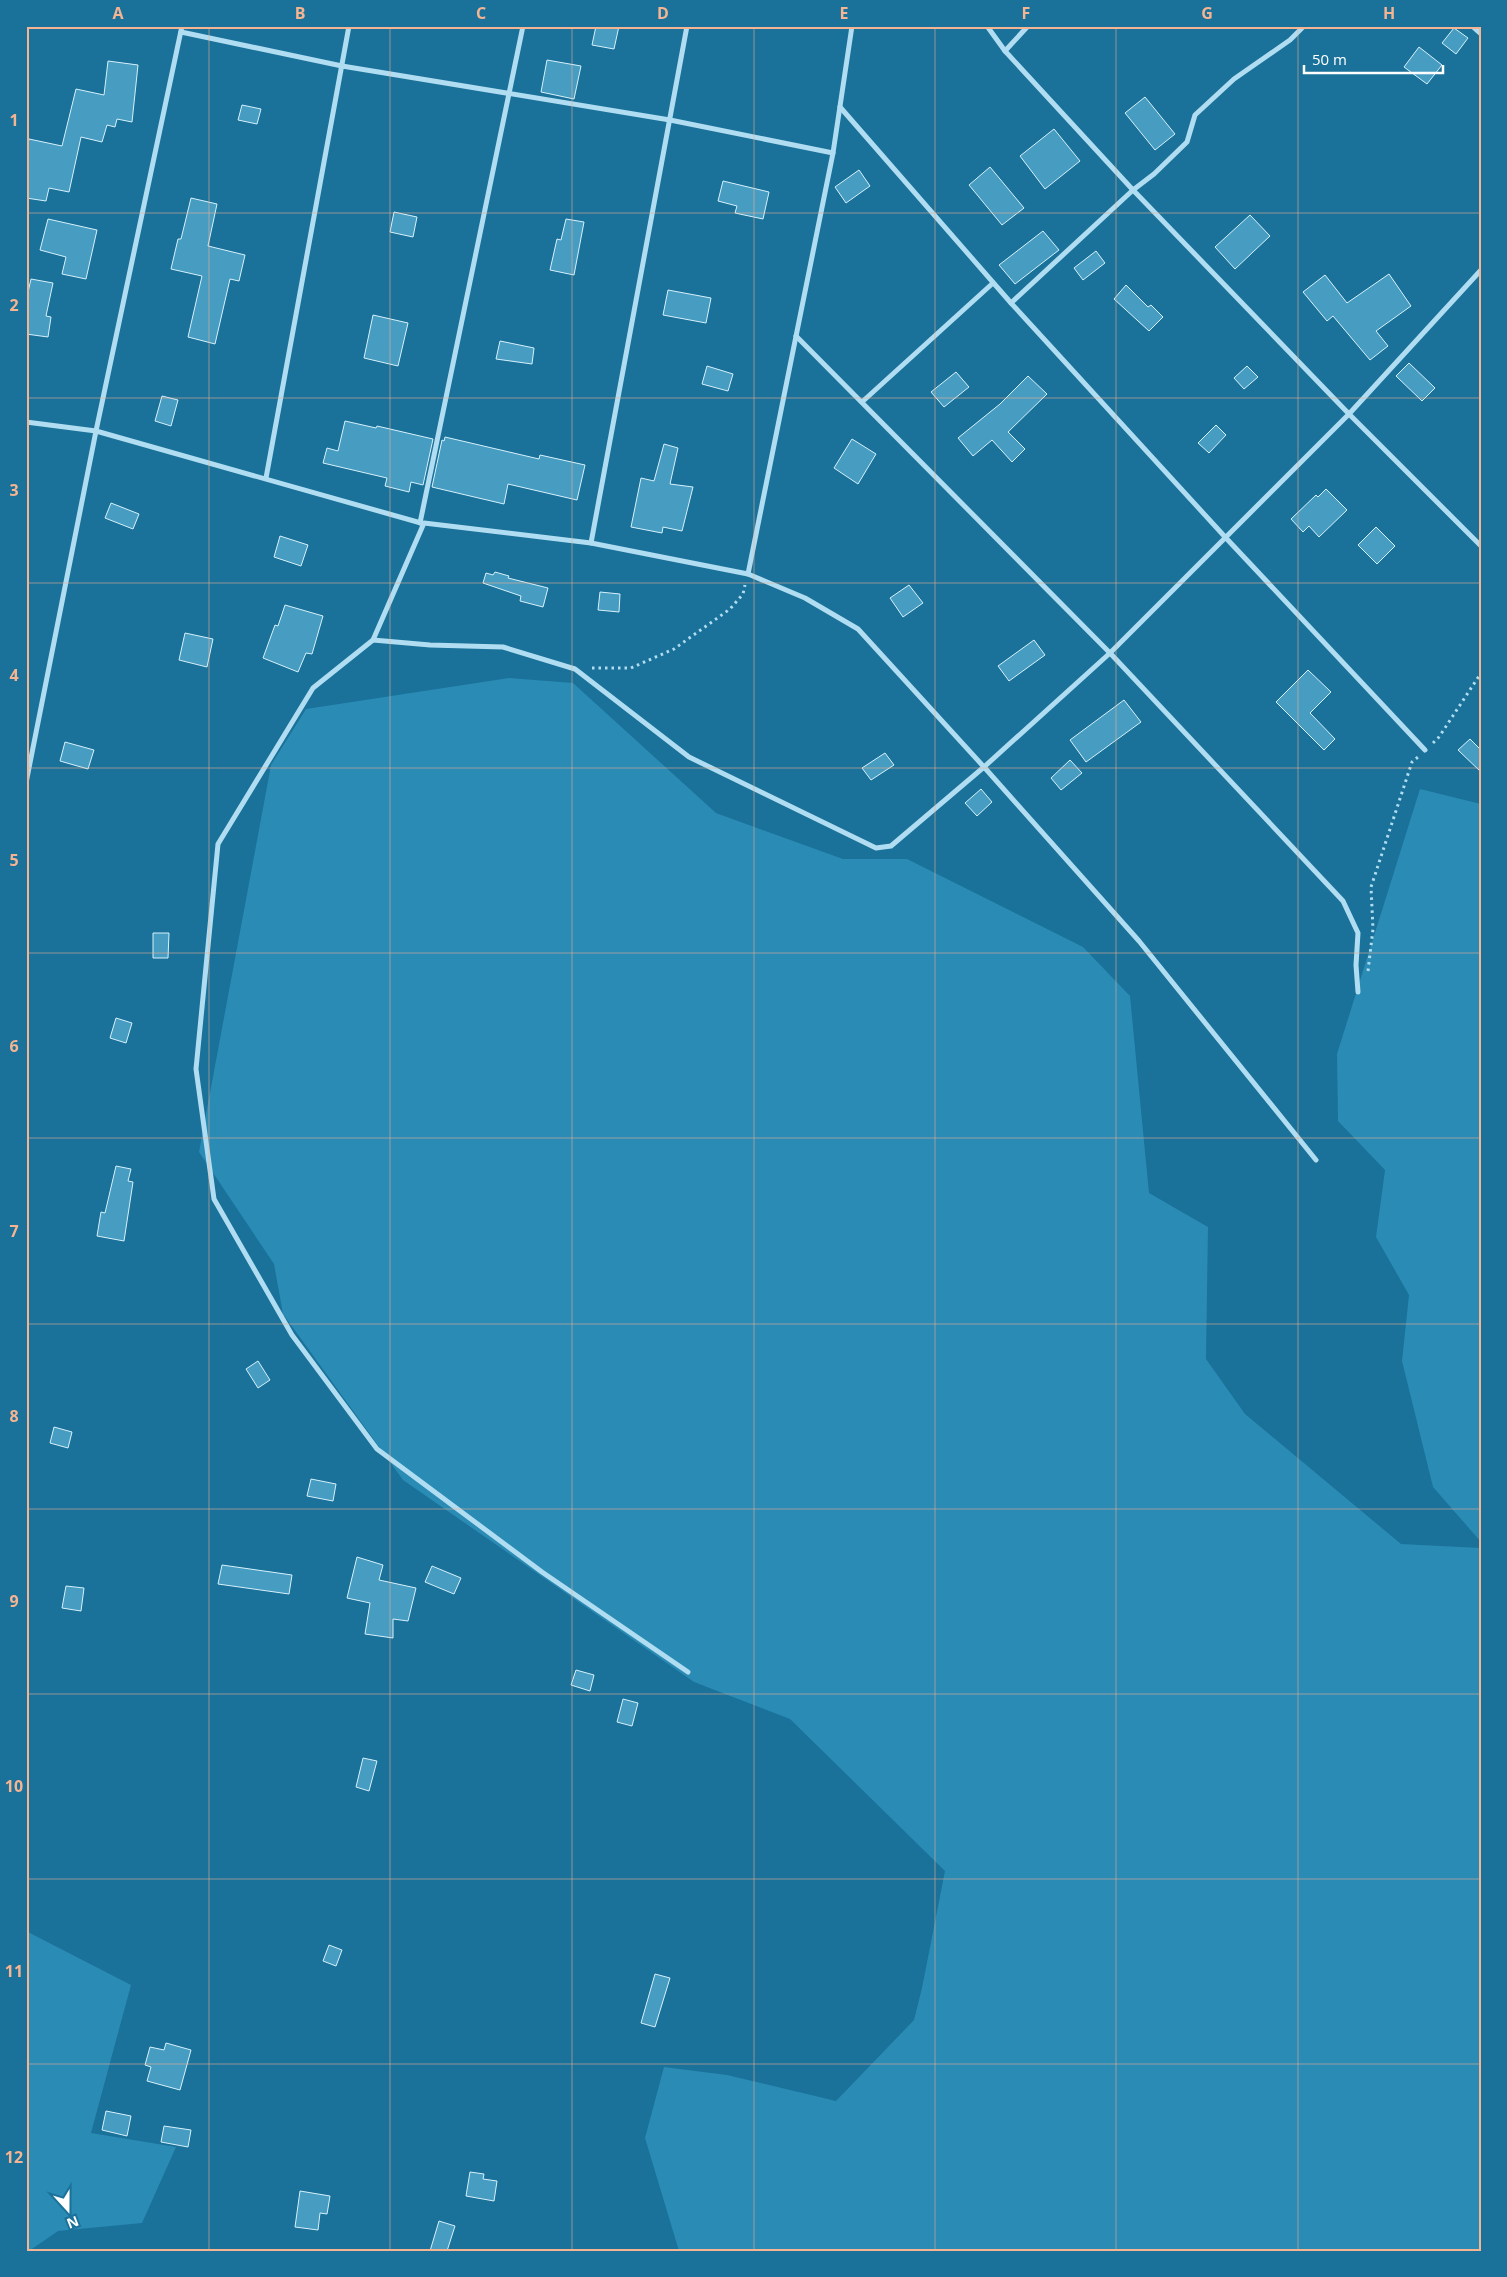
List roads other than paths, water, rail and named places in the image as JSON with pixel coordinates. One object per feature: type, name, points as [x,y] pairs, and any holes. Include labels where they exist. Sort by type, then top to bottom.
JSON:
[{"type":"street","points":[[266,478],[349,26]]},
{"type":"street","points":[[523,26],[422,523],[373,640],[313,688],[218,844],[196,1069],[214,1200],[292,1335],[377,1449],[542,1572],[688,1672]]},
{"type":"street","points":[[591,543],[687,26]]},
{"type":"street","points":[[748,574],[833,152],[852,26]]},
{"type":"street","points":[[987,26],[1005,51],[1133,190],[1349,414],[1481,546]]},
{"type":"street","points":[[1005,51],[1028,26]]},
{"type":"street","points":[[1011,303],[1187,142],[1196,115],[1234,79],[1290,40],[1304,26]]},
{"type":"street","points":[[1472,26],[1481,34]]},
{"type":"street","points":[[26,783],[96,431],[182,29],[342,66],[510,92],[670,120],[833,152]]},
{"type":"street","points":[[840,107],[1011,303],[1226,538],[1425,750]]},
{"type":"street","points":[[373,640],[430,645],[502,647],[576,669],[689,757],[876,848],[892,846],[984,767],[1110,653],[1349,414],[1481,270]]},
{"type":"street","points":[[862,402],[993,283]]},
{"type":"street","points":[[796,336],[1110,653],[1343,901],[1358,933],[1356,964],[1358,992]]},
{"type":"street","points":[[26,422],[96,431],[422,523],[591,543],[748,574],[805,598],[858,629],[984,767],[1139,941],[1316,1160]]}]
